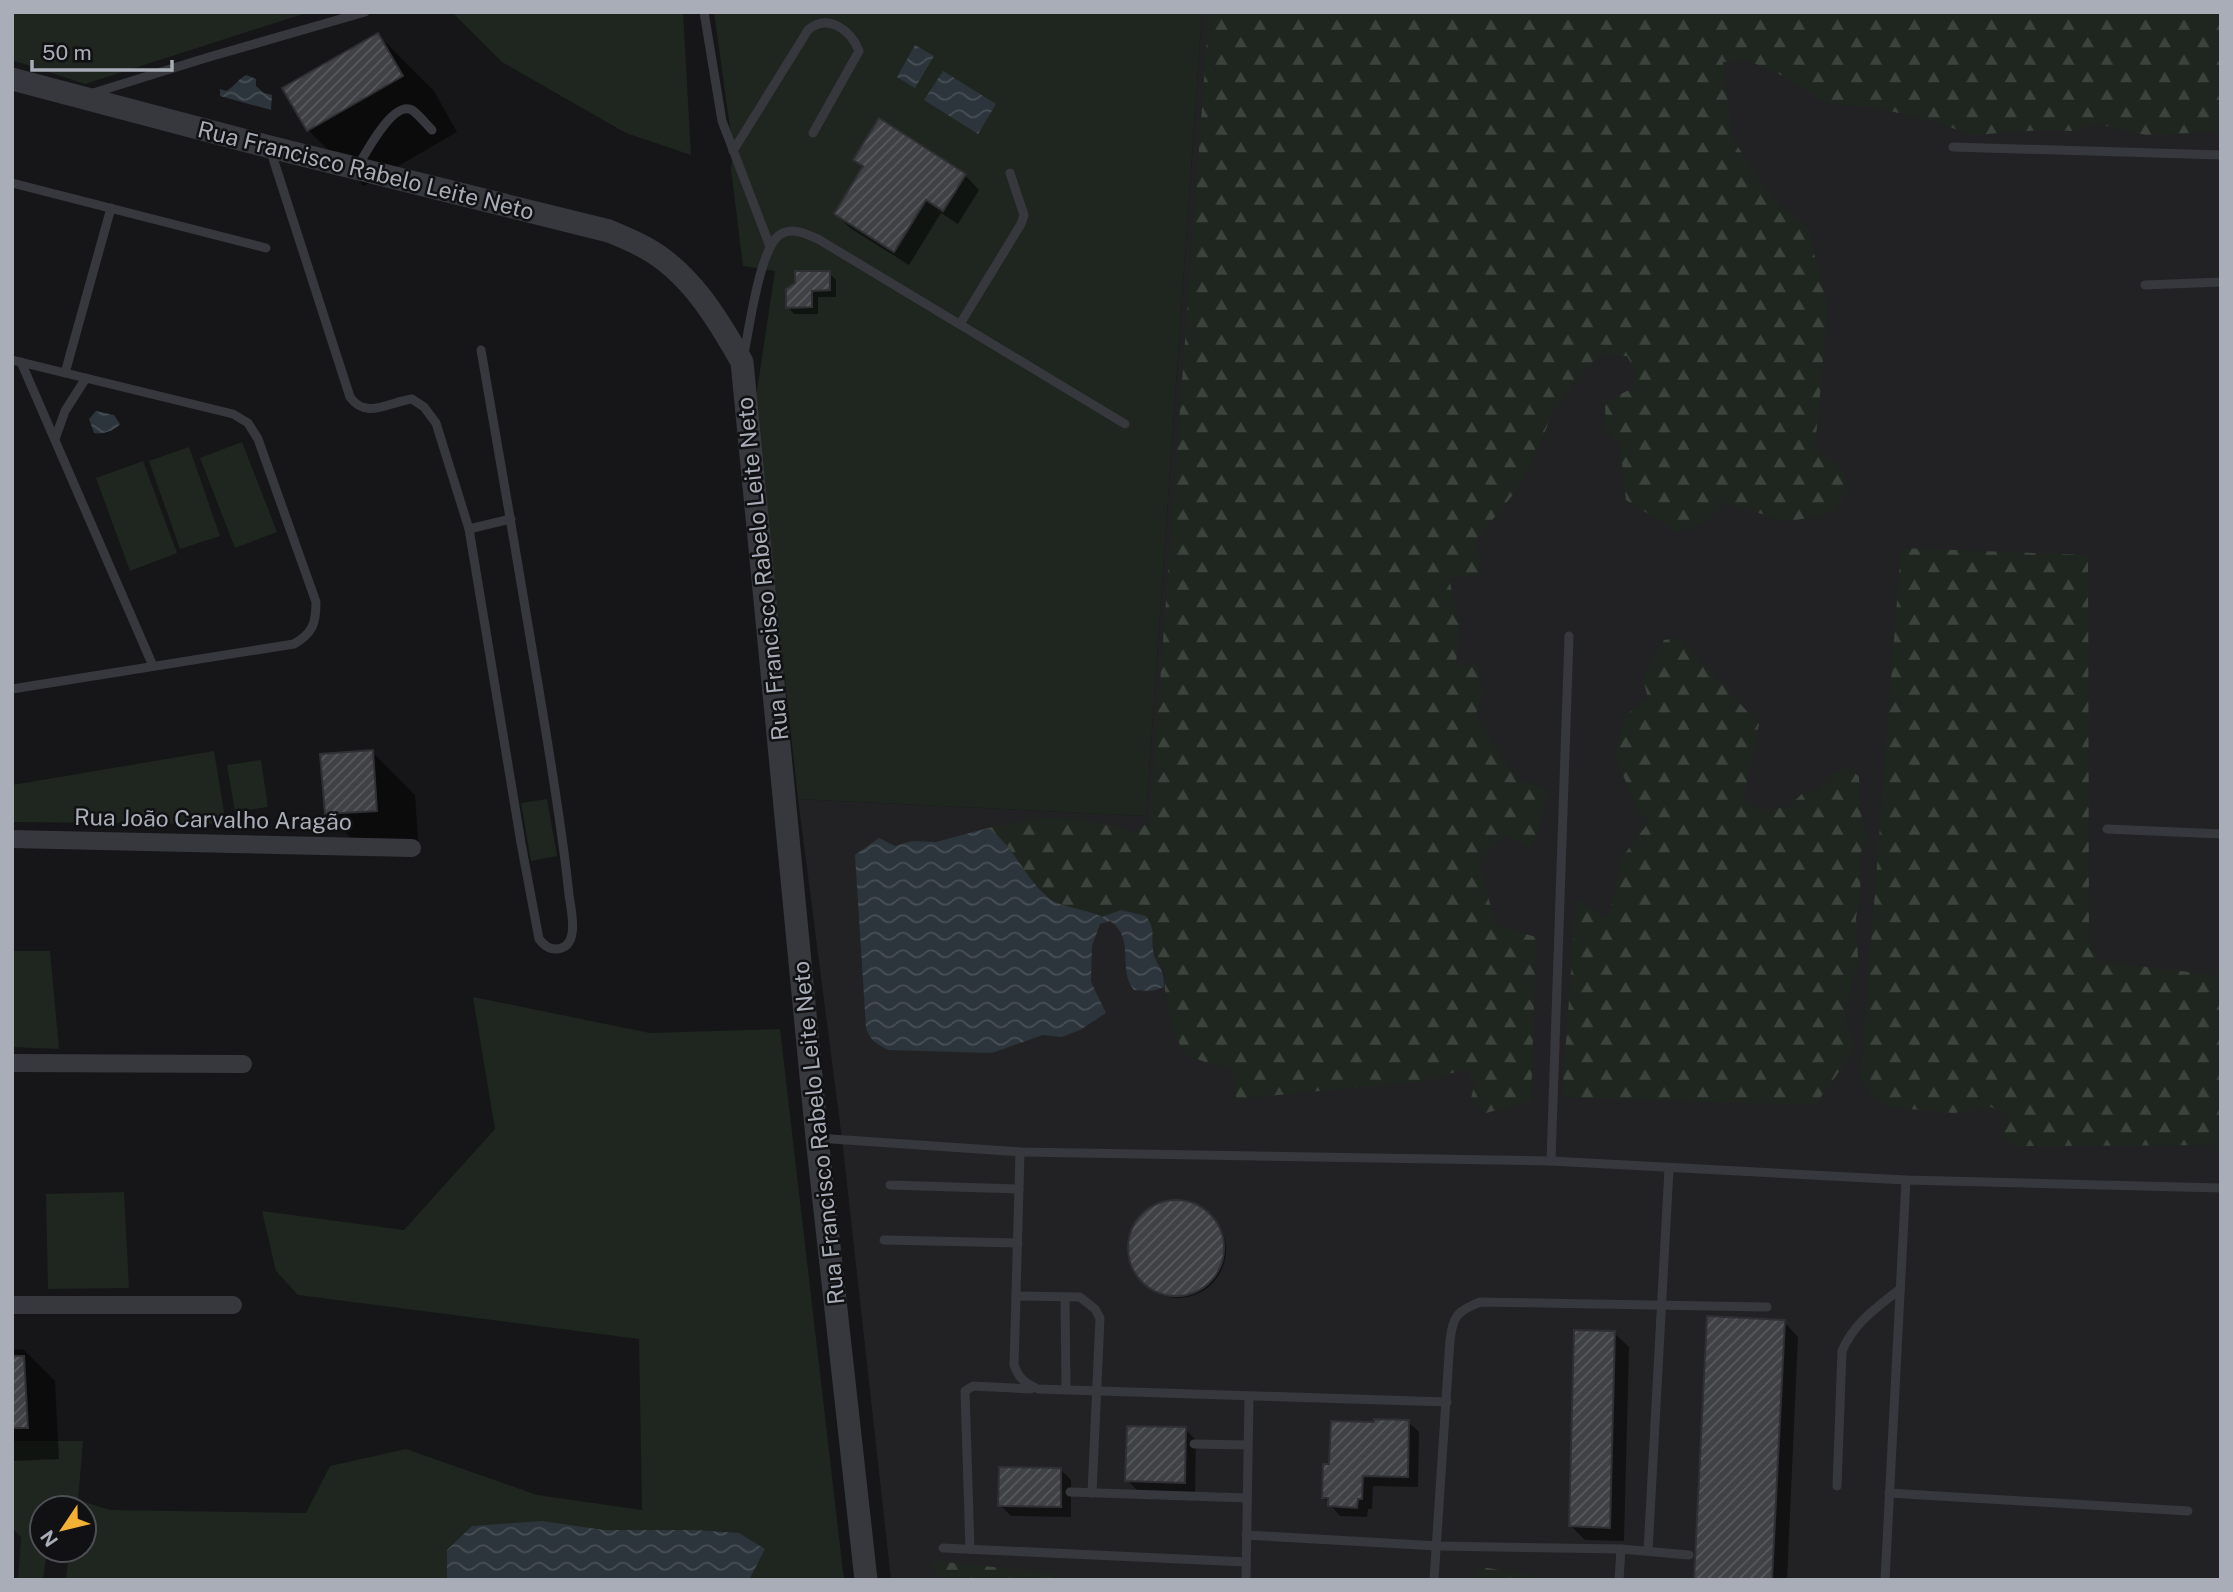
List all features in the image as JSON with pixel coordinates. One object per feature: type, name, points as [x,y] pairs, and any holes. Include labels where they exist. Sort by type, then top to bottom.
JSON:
[{"type":"street","name":"Rua Francisco Rabelo Leite Neto","points":[[12,79],[270,147],[609,231],[646,247],[687,280],[722,326],[742,362],[817,1138],[866,1580]]},
{"type":"street","name":"Rua João Carvalho Aragão","points":[[12,839],[412,848]]},
{"type":"street","points":[[12,1063],[243,1064]]},
{"type":"street","points":[[12,1306],[233,1305]]},
{"type":"lane","points":[[82,97],[365,12]]},
{"type":"lane","points":[[704,12],[722,121],[769,244]]},
{"type":"lane","points":[[733,150],[808,30],[824,23],[839,25],[849,33],[859,51],[813,133]]},
{"type":"lane","points":[[356,168],[387,122],[402,109],[411,110],[432,130]]},
{"type":"lane","points":[[270,147],[350,397],[356,406],[362,409],[373,409],[412,399],[424,407],[436,423],[470,529],[539,939],[552,949],[562,948],[570,942],[573,929],[565,851],[481,350]]},
{"type":"lane","points":[[1953,147],[2221,155]]},
{"type":"lane","points":[[960,324],[1024,215],[1010,173]]},
{"type":"lane","points":[[12,183],[266,248]]},
{"type":"lane","points":[[65,373],[111,208]]},
{"type":"lane","points":[[742,362],[769,244],[781,233],[796,231],[818,239],[1125,424]]},
{"type":"lane","points":[[2145,285],[2221,282]]},
{"type":"lane","points":[[12,689],[295,644],[308,636],[316,622],[316,602],[267,461],[248,423],[233,414],[17,361]]},
{"type":"lane","points":[[17,361],[55,439],[153,666]]},
{"type":"lane","points":[[55,439],[65,411],[86,378]]},
{"type":"lane","points":[[470,529],[511,519]]},
{"type":"lane","points":[[1550,1161],[1569,636]]},
{"type":"lane","points":[[2108,829],[2221,834]]},
{"type":"lane","points":[[817,1138],[1020,1152],[1550,1161],[1906,1180],[2221,1188]]},
{"type":"lane","points":[[1020,1152],[1014,1365],[1018,1378],[1038,1389]]},
{"type":"lane","points":[[1648,1551],[1669,1169]]},
{"type":"lane","points":[[1885,1580],[1906,1180]]},
{"type":"lane","points":[[890,1185],[1019,1189]]},
{"type":"lane","points":[[884,1240],[1018,1243]]},
{"type":"lane","points":[[1837,1486],[1842,1351],[1849,1335],[1861,1320],[1900,1289]]},
{"type":"lane","points":[[1016,1296],[1080,1297],[1095,1309],[1100,1318],[1092,1493]]},
{"type":"lane","points":[[1065,1297],[1066,1390]]},
{"type":"lane","points":[[1434,1580],[1452,1321],[1463,1309],[1480,1302],[1767,1307]]},
{"type":"lane","points":[[970,1549],[965,1391],[972,1386],[1447,1402]]},
{"type":"lane","points":[[1246,1580],[1249,1397]]},
{"type":"lane","points":[[1194,1444],[1248,1445]]},
{"type":"lane","points":[[1070,1492],[1247,1498]]},
{"type":"lane","points":[[1889,1493],[2188,1511]]},
{"type":"lane","points":[[1246,1535],[1438,1546],[1620,1549],[1689,1555]]},
{"type":"lane","points":[[943,1548],[1246,1562]]},
{"type":"lane","points":[[1619,1580],[1620,1549]]},
{"type":"shaded area","points":[[1202,12],[2221,12],[2221,1580],[891,1580],[842,1139],[798,799],[1146,816]]},
{"type":"green space","points":[[12,12],[309,12],[85,84],[12,60]]},
{"type":"green space","points":[[452,12],[683,12],[691,155],[626,133],[502,62]]},
{"type":"green space","points":[[714,12],[1202,12],[1146,816],[798,799],[755,404],[775,271],[743,266],[731,169],[733,150]]},
{"type":"green space","points":[[1209,12],[2221,12],[2221,129],[2211,132],[2146,135],[2098,124],[2073,131],[2042,130],[1973,135],[1926,119],[1867,106],[1831,105],[1783,76],[1747,60],[1723,62],[1732,138],[1772,198],[1808,229],[1828,309],[1815,447],[1842,471],[1849,488],[1834,512],[1788,522],[1723,502],[1706,522],[1678,532],[1626,500],[1620,444],[1606,430],[1605,402],[1633,388],[1637,374],[1627,356],[1599,355],[1573,383],[1551,415],[1541,443],[1516,491],[1476,540],[1481,574],[1449,578],[1459,625],[1456,665],[1477,665],[1482,691],[1476,715],[1519,781],[1547,788],[1540,826],[1532,847],[1504,835],[1478,861],[1496,925],[1536,937],[1531,1101],[1486,1113],[1471,1098],[1475,1083],[1466,1069],[1425,1081],[1236,1099],[1236,1082],[1231,1067],[1194,1058],[1181,1047],[1169,1013],[1165,974],[1155,954],[1154,939],[1121,910],[1102,917],[1050,899],[1033,882],[1005,844],[988,828],[1037,819],[1074,819],[1136,833],[1150,820]]},
{"type":"green space","points":[[242,442],[277,532],[235,548],[200,458]]},
{"type":"green space","points":[[189,447],[220,536],[180,549],[149,461]]},
{"type":"green space","points":[[143,461],[177,553],[130,571],[96,478]]},
{"type":"green space","points":[[1901,548],[2088,555],[2089,944],[2100,961],[2221,976],[2221,1145],[2017,1146],[2003,1136],[2009,1116],[1991,1107],[1954,1113],[1888,1107],[1871,1094],[1861,1078]]},
{"type":"green space","points":[[1679,638],[1759,724],[1743,800],[1763,810],[1788,807],[1806,790],[1819,791],[1827,779],[1848,765],[1859,777],[1860,810],[1867,838],[1861,852],[1860,899],[1856,917],[1858,959],[1845,1011],[1847,1030],[1856,1048],[1815,1105],[1562,1097],[1578,899],[1608,920],[1623,856],[1649,822],[1640,814],[1615,757],[1625,716],[1648,698],[1643,679],[1664,640]]},
{"type":"green space","points":[[214,751],[226,824],[12,822],[12,785]]},
{"type":"green space","points":[[261,760],[268,807],[235,812],[227,765]]},
{"type":"green space","points":[[547,799],[557,856],[531,861],[521,803]]},
{"type":"green space","points":[[12,951],[50,951],[59,1049],[12,1047]]},
{"type":"green space","points":[[473,997],[650,1033],[780,1029],[844,1580],[66,1580],[68,1564],[98,1564],[98,1506],[110,1510],[306,1513],[330,1466],[406,1449],[537,1495],[642,1510],[639,1339],[298,1295],[276,1271],[262,1211],[404,1230],[495,1129]]},
{"type":"green space","points":[[124,1192],[129,1288],[48,1289],[46,1194]]},
{"type":"green space","points":[[12,1441],[83,1441],[79,1494],[28,1494],[28,1564],[45,1564],[43,1580],[18,1580],[21,1537],[12,1528]]},
{"type":"green space","points":[[934,1561],[1054,1573],[1054,1580],[936,1580]]},
{"type":"green space","points":[[1482,1567],[1535,1576],[1541,1580],[1471,1580]]},
{"type":"water","points":[[915,45],[934,56],[915,88],[897,77]]},
{"type":"water","points":[[943,71],[996,104],[978,134],[924,100]]},
{"type":"water","points":[[246,75],[256,79],[256,86],[264,93],[272,95],[271,110],[220,96],[220,89],[226,91]]},
{"type":"water","points":[[96,411],[114,415],[120,424],[109,432],[94,433],[89,419]]},
{"type":"water","points":[[988,828],[1005,844],[1041,891],[1054,902],[1102,917],[1121,910],[1146,916],[1152,929],[1154,954],[1163,975],[1164,987],[1152,991],[1134,990],[1127,973],[1122,936],[1110,921],[1100,924],[1092,946],[1091,982],[1106,1013],[1080,1030],[1062,1037],[1043,1035],[992,1053],[888,1050],[871,1038],[866,1027],[855,855],[879,838],[895,846],[912,841],[936,842]]},
{"type":"water","points":[[542,1521],[604,1530],[739,1533],[765,1549],[749,1580],[447,1580],[447,1550],[472,1526]]},
{"type":"building","points":[[378,33],[403,76],[307,131],[282,88]]},
{"type":"building","points":[[879,118],[966,174],[943,211],[926,200],[894,252],[834,214],[863,166],[853,160]]},
{"type":"building","points":[[795,271],[830,271],[830,290],[812,291],[812,307],[786,308],[786,289],[795,283]]},
{"type":"building","points":[[373,750],[377,811],[325,814],[320,754]]},
{"type":"building","points":[[1176,1200],[1194,1204],[1210,1214],[1220,1230],[1224,1248],[1220,1266],[1210,1282],[1194,1292],[1176,1296],[1158,1292],[1142,1282],[1132,1266],[1128,1248],[1132,1230],[1142,1214],[1158,1204]]},
{"type":"building","points":[[1707,1316],[1785,1320],[1772,1580],[1694,1580]]},
{"type":"building","points":[[1574,1330],[1615,1331],[1610,1528],[1569,1526]]},
{"type":"building","points":[[12,1356],[24,1356],[28,1428],[12,1428]]},
{"type":"building","points":[[1374,1419],[1409,1420],[1408,1477],[1363,1476],[1362,1499],[1358,1499],[1357,1508],[1328,1506],[1328,1498],[1322,1498],[1323,1464],[1329,1464],[1331,1421],[1374,1422]]},
{"type":"building","points":[[1127,1426],[1186,1427],[1185,1483],[1125,1481]]},
{"type":"building","points":[[999,1467],[1061,1468],[1061,1507],[998,1506]]}]
